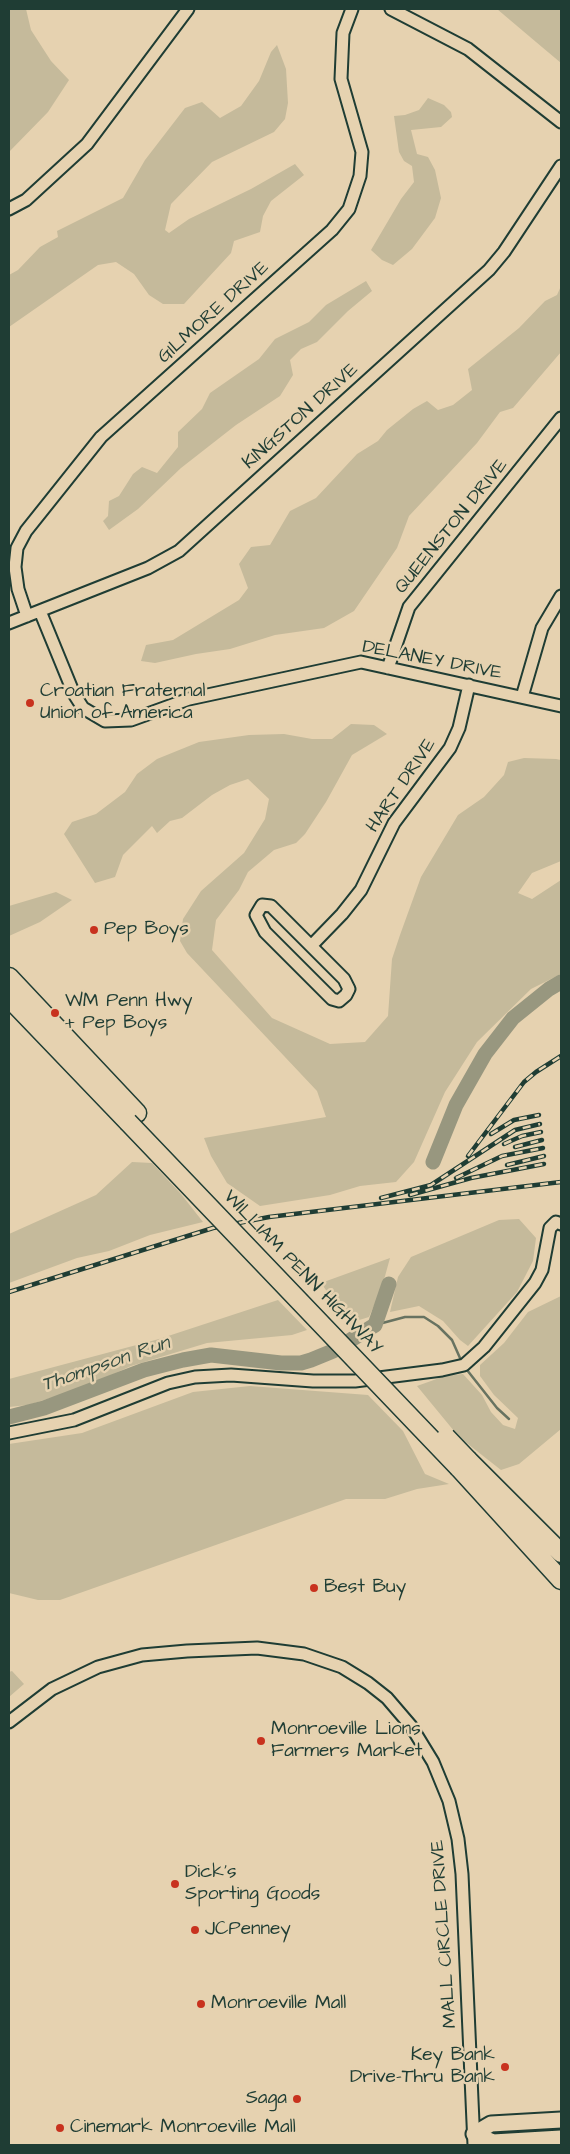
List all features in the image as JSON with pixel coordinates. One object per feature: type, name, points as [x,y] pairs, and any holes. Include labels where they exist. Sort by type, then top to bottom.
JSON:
[{"type":"highway","name":"WILLIAM PENN HIGHWAY","points":[[9,977],[132,1118]]},
{"type":"highway","name":"WILLIAM PENN HIGHWAY","points":[[9,998],[132,1118],[464,1464],[561,1553]]},
{"type":"highway","name":"WILLIAM PENN HIGHWAY","points":[[464,1464],[561,1580]]},
{"type":"main road","points":[[474,2140],[491,2124],[561,2120]]},
{"type":"main road","points":[[474,2140],[493,2142],[555,2141]]},
{"type":"street","points":[[9,209],[26,200],[86,144],[188,9]]},
{"type":"street","name":"GILMORE DRIVE","points":[[27,616],[18,589],[15,558],[20,540],[31,524],[101,437],[332,230],[349,209],[360,176],[362,152],[341,79],[343,34],[352,9]]},
{"type":"street","points":[[391,9],[468,49],[561,122]]},
{"type":"street","name":"KINGSTON DRIVE","points":[[9,623],[148,568],[179,551],[489,270],[504,252],[561,166]]},
{"type":"street","name":"QUEENSTON DRIVE","points":[[388,668],[409,607],[561,418]]},
{"type":"street","points":[[522,696],[542,628],[561,596]]},
{"type":"street","name":"DELANEY DRIVE","points":[[40,611],[78,702],[90,713],[113,722],[131,720],[189,699],[361,662],[561,706]]},
{"type":"street","name":"HART DRIVE","points":[[312,945],[362,890],[394,823],[450,748],[460,728],[470,685]]},
{"type":"street","points":[[262,905],[271,906],[312,945],[344,979],[349,989],[340,1001],[332,999],[265,932],[256,916],[262,905]]},
{"type":"street","points":[[9,1433],[74,1420],[168,1383],[195,1377],[231,1375],[313,1381],[355,1381],[442,1370],[464,1365],[484,1347],[535,1283],[542,1270],[550,1228],[556,1222],[561,1224]]},
{"type":"street","name":"MALL CIRCLE DRIVE","points":[[9,1722],[52,1689],[98,1667],[135,1657],[187,1650],[257,1648],[304,1654],[328,1661],[353,1673],[387,1698],[412,1726],[433,1762],[448,1801],[458,1839],[462,1874],[474,2140]]},
{"type":"shaded area","points":[[9,9],[26,9],[31,30],[51,61],[69,80],[48,112],[9,152]]},
{"type":"shaded area","points":[[497,9],[561,9],[561,63],[536,42]]},
{"type":"shaded area","points":[[277,45],[286,69],[288,103],[285,119],[274,132],[212,162],[171,204],[165,230],[169,233],[189,219],[251,189],[295,164],[304,175],[271,201],[263,216],[260,232],[234,241],[231,253],[184,304],[163,304],[149,295],[134,274],[116,262],[98,265],[9,327],[9,275],[18,270],[40,247],[58,237],[57,231],[123,198],[145,160],[185,108],[202,102],[220,118],[241,106],[259,81],[271,52]]},
{"type":"shaded area","points":[[428,98],[444,105],[451,112],[452,117],[441,127],[411,130],[417,154],[428,157],[435,170],[441,198],[435,218],[412,249],[393,265],[382,260],[371,250],[401,199],[414,182],[412,166],[404,161],[399,152],[394,116],[405,115],[419,110]]},
{"type":"shaded area","points":[[366,281],[372,291],[348,311],[317,342],[301,349],[290,360],[293,375],[280,396],[236,425],[181,468],[138,509],[109,530],[103,521],[108,516],[109,501],[119,496],[133,474],[142,467],[157,473],[178,447],[178,432],[202,409],[210,393],[259,359],[275,339],[309,322],[326,305]]},
{"type":"shaded area","points":[[561,286],[561,352],[513,408],[500,412],[477,443],[409,516],[397,548],[354,611],[324,628],[275,635],[230,649],[155,663],[141,661],[146,645],[173,640],[239,600],[248,588],[239,564],[251,547],[270,545],[290,511],[316,498],[357,454],[378,441],[387,430],[413,409],[427,401],[438,410],[453,405],[472,390],[468,369],[519,328],[545,301],[557,295]]},
{"type":"shaded area","points":[[351,724],[374,725],[387,734],[352,755],[326,802],[305,834],[296,843],[274,850],[248,872],[239,890],[216,920],[212,950],[272,1018],[330,1044],[365,1042],[388,1016],[392,959],[400,935],[421,877],[458,815],[484,797],[504,775],[508,762],[524,758],[556,759],[561,760],[561,861],[532,873],[518,893],[532,899],[561,880],[561,974],[531,989],[477,1042],[445,1092],[414,1162],[396,1182],[360,1186],[330,1195],[260,1206],[227,1183],[211,1156],[204,1138],[326,1117],[317,1091],[187,953],[180,941],[183,919],[201,891],[244,853],[265,819],[269,799],[248,779],[230,785],[212,795],[182,818],[170,821],[157,833],[152,826],[123,855],[115,877],[95,883],[64,834],[72,822],[96,814],[125,792],[137,774],[157,759],[199,742],[249,735],[284,734],[312,739],[332,739]]},
{"type":"shaded area","points":[[56,892],[72,900],[40,922],[9,936],[9,906]]},
{"type":"shaded area","points":[[132,1162],[152,1163],[181,1194],[203,1222],[150,1235],[109,1251],[77,1258],[9,1283],[9,1234],[96,1195]]},
{"type":"shaded area","points":[[519,1219],[536,1238],[533,1261],[517,1292],[468,1346],[443,1321],[419,1306],[390,1312],[398,1277],[411,1257],[499,1220]]},
{"type":"shaded area","points":[[390,1258],[382,1287],[369,1317],[356,1321],[335,1303],[321,1283]]},
{"type":"shaded area","points":[[561,1296],[561,1429],[519,1464],[501,1470],[459,1437],[417,1386],[445,1376],[463,1374],[482,1395],[491,1412],[503,1425],[515,1429],[518,1418],[494,1395],[480,1376],[480,1365],[504,1343],[528,1312]]},
{"type":"shaded area","points":[[278,1300],[307,1330],[292,1335],[207,1343],[131,1366],[83,1388],[28,1405],[9,1407],[9,1379],[159,1339]]},
{"type":"shaded area","points":[[250,1386],[368,1395],[403,1431],[425,1474],[449,1484],[417,1489],[385,1499],[346,1499],[60,1600],[38,1600],[9,1593],[9,1444],[82,1433],[193,1392]]},
{"type":"shaded area","points":[[12,1671],[24,1684],[9,1697],[9,1672]]},
{"type":"waterway","name":"Thompson Run","points":[[433,1162],[456,1105],[485,1054],[513,1018],[549,989],[561,982]]},
{"type":"waterway","name":"Thompson Run","points":[[9,1417],[44,1408],[144,1370],[183,1360],[211,1355],[281,1363],[301,1363],[311,1360],[333,1351],[375,1325],[389,1284]]},
{"type":"waterway","points":[[375,1325],[405,1317],[424,1317],[438,1326],[452,1340],[460,1358]]},
{"type":"waterway","points":[[467,1370],[497,1408],[509,1419]]},
{"type":"railway","points":[[468,1156],[524,1082],[561,1056]]},
{"type":"railway","points":[[491,1134],[514,1120],[539,1115]]},
{"type":"railway","points":[[381,1198],[431,1185],[515,1130],[540,1124]]},
{"type":"railway","points":[[504,1144],[522,1136],[541,1132]]},
{"type":"railway","points":[[515,1147],[542,1140]]},
{"type":"railway","points":[[456,1178],[502,1156],[543,1148]]},
{"type":"railway","points":[[507,1165],[544,1156]]},
{"type":"railway","points":[[410,1195],[471,1178],[544,1164]]},
{"type":"railway","points":[[9,1292],[213,1228],[269,1217],[561,1182]]},
{"type":"place","name":"Croatian Fraternal Union of America","points":[[30,703]]},
{"type":"place","name":"Pep Boys","points":[[94,930]]},
{"type":"place","name":"WM Penn Hwy + Pep Boys","points":[[55,1013]]},
{"type":"place","name":"Best Buy","points":[[314,1588]]},
{"type":"place","name":"Monroeville Lions Farmers Market","points":[[261,1741]]},
{"type":"place","name":"Dick's Sporting Goods","points":[[175,1884]]},
{"type":"place","name":"JCPenney","points":[[195,1930]]},
{"type":"place","name":"Monroeville Mall","points":[[201,2004]]},
{"type":"place","name":"Key Bank Drive-Thru Bank","points":[[505,2067]]},
{"type":"place","name":"Saga","points":[[297,2099]]},
{"type":"place","name":"Cinemark Monroeville Mall","points":[[60,2128]]}]
